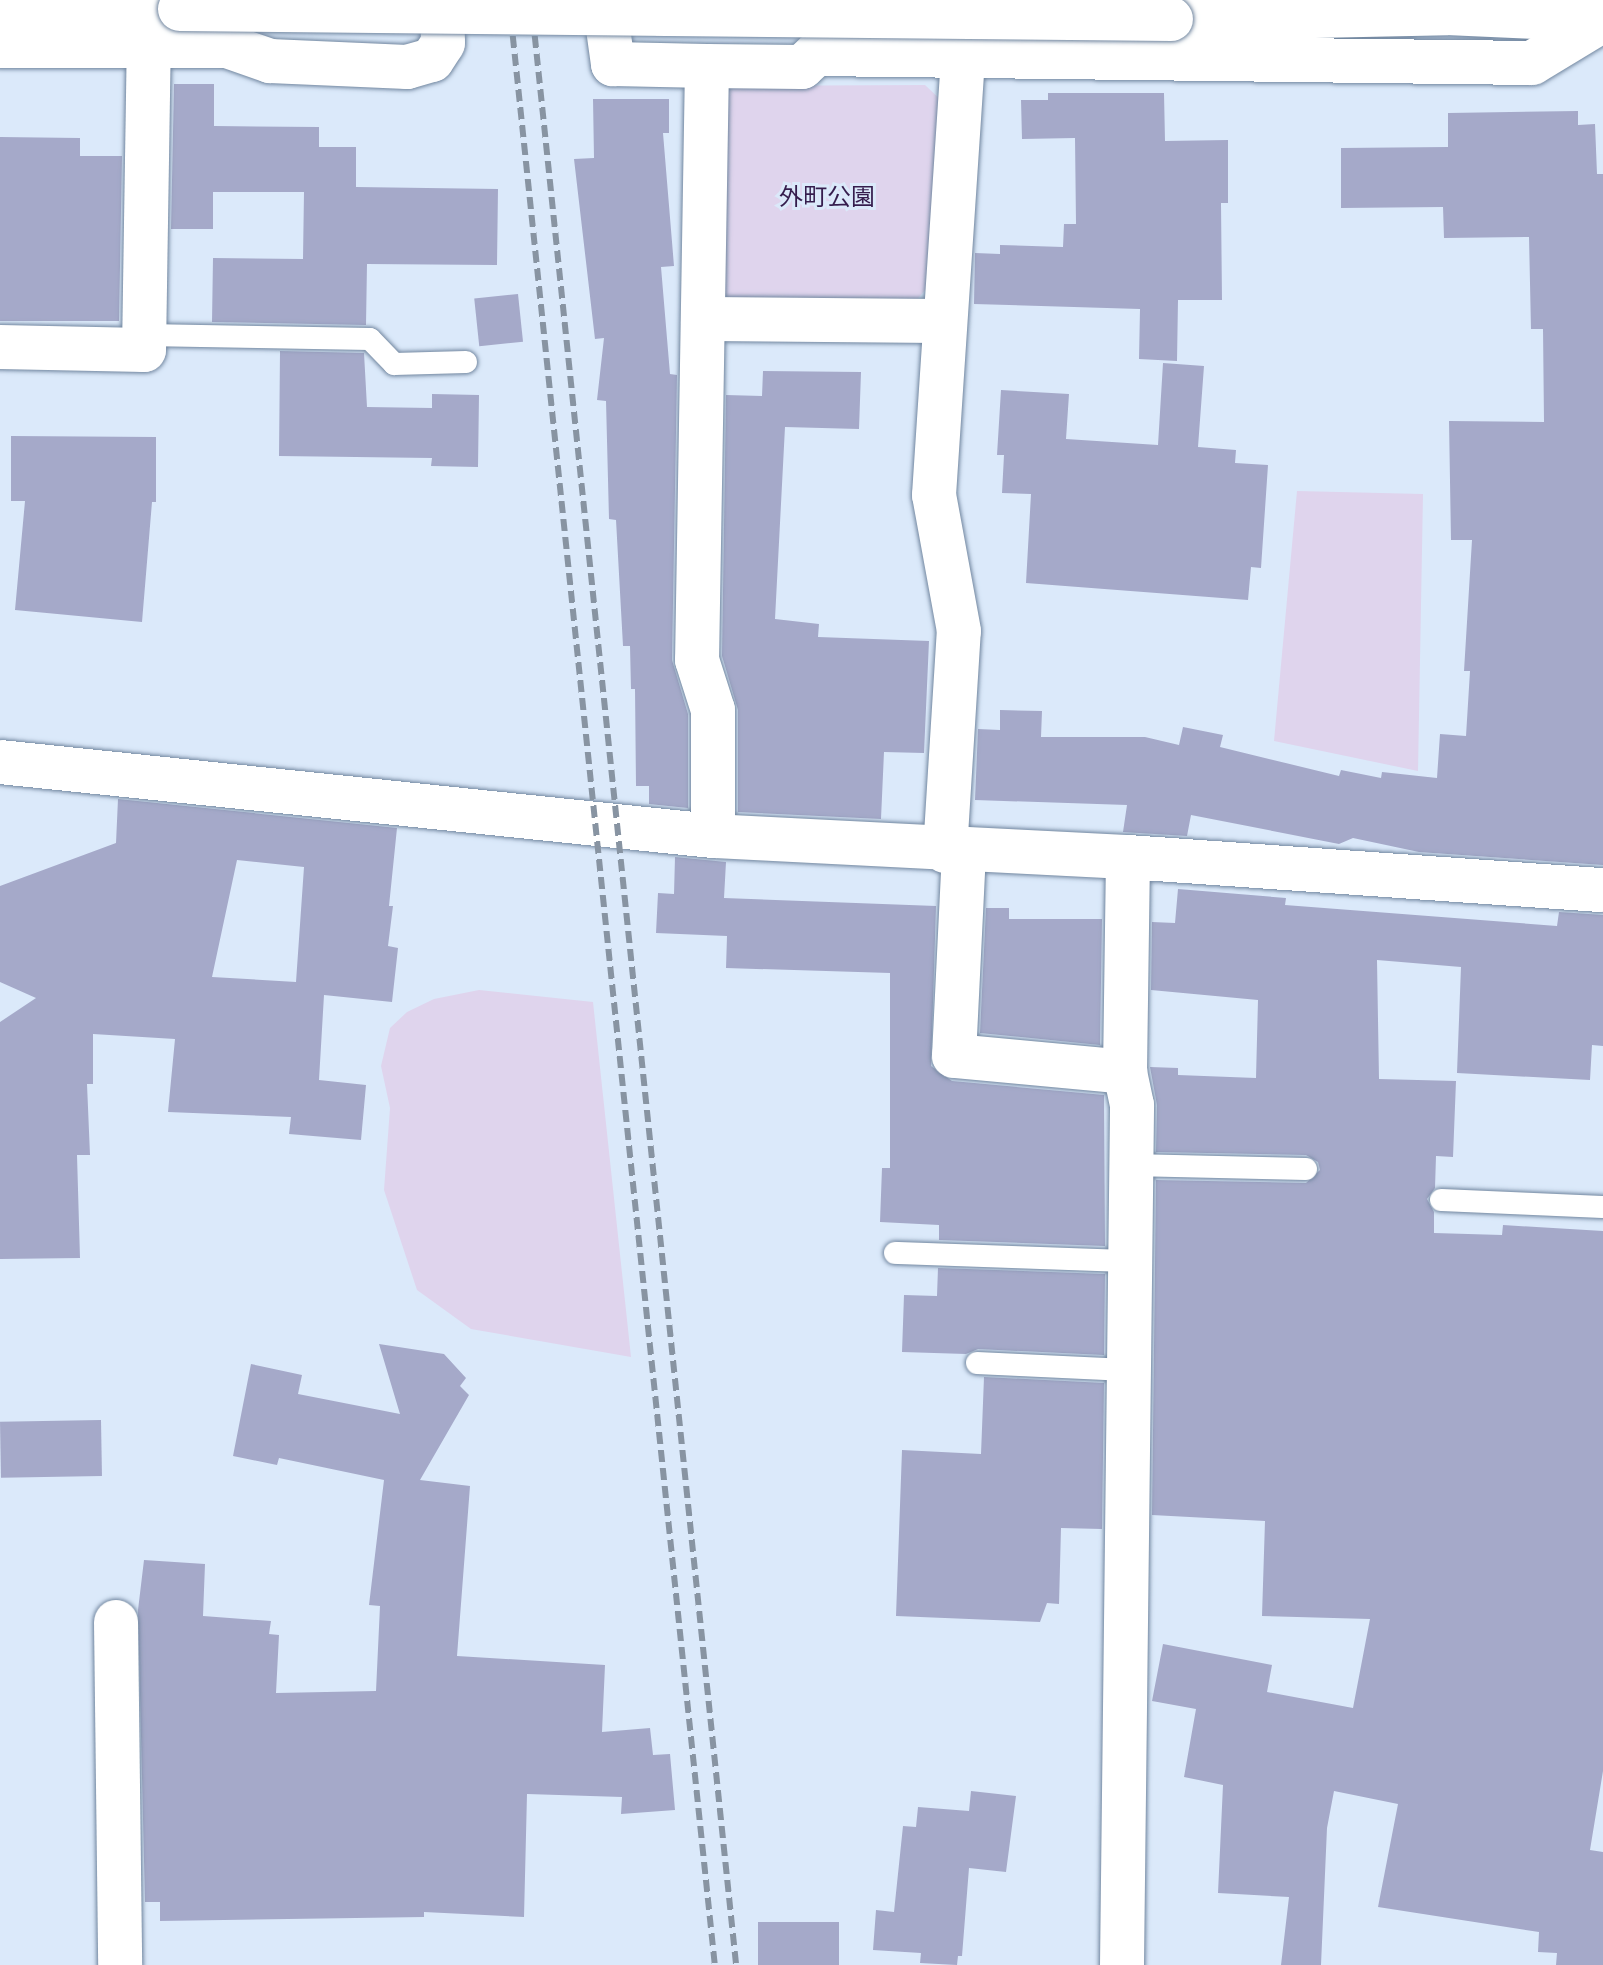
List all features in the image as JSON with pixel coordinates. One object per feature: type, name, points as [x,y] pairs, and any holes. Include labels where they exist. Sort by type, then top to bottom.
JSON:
[{"type":"street","points":[[0,46],[227,46],[270,61],[407,67],[432,60],[443,43],[442,0]]},
{"type":"street","points":[[604,0],[613,64],[707,66],[802,67],[816,54],[1532,63],[1603,20]]},
{"type":"street","points":[[970,0],[961,56],[934,495],[959,631],[954,1056],[1125,1072]]},
{"type":"street","points":[[0,6],[1171,19],[1508,8],[1603,20]]},
{"type":"street","points":[[0,347],[144,350],[149,47]]},
{"type":"street","points":[[707,66],[697,660],[713,710],[713,836]]},
{"type":"street","points":[[703,319],[945,321]]},
{"type":"street","points":[[0,762],[713,836],[955,852],[1128,857],[1603,890]]},
{"type":"street","points":[[1122,1965],[1132,1105],[1125,1072],[1128,857]]},
{"type":"street","points":[[116,1622],[120,1965]]},
{"type":"lane","points":[[145,335],[370,339],[394,364],[466,362]]},
{"type":"lane","points":[[1131,1165],[1306,1169]]},
{"type":"lane","points":[[1441,1200],[1603,1207]]},
{"type":"lane","points":[[895,1253],[1129,1261]]},
{"type":"lane","points":[[977,1363],[1127,1370]]},
{"type":"green space","name":"外町公園","points":[[925,85],[943,102],[926,289],[909,309],[734,303],[721,292],[719,100],[729,86]]},
{"type":"green space","points":[[1297,491],[1423,494],[1418,771],[1274,741]]},
{"type":"green space","points":[[479,990],[593,1002],[631,1357],[471,1329],[417,1290],[384,1190],[390,1108],[381,1066],[390,1028],[407,1012],[434,999]]},
{"type":"building","points":[[174,84],[214,84],[214,126],[319,127],[319,147],[356,147],[356,187],[498,189],[497,265],[367,264],[366,325],[212,322],[213,258],[303,259],[304,192],[213,192],[213,229],[171,229]]},
{"type":"building","points":[[1048,93],[1164,93],[1165,141],[1228,140],[1228,203],[1221,203],[1222,300],[1178,300],[1177,361],[1139,359],[1140,309],[974,304],[975,253],[1000,254],[1000,245],[1063,247],[1064,224],[1076,224],[1075,138],[1022,139],[1021,100],[1048,100]]},
{"type":"building","points":[[593,99],[669,99],[669,133],[663,133],[674,266],[661,267],[670,374],[677,375],[672,660],[688,714],[688,808],[649,804],[649,786],[636,786],[635,689],[631,689],[630,646],[623,646],[616,520],[609,519],[606,401],[597,400],[604,338],[595,339],[574,159],[594,158]]},
{"type":"building","points":[[1578,111],[1578,125],[1595,124],[1597,174],[1603,174],[1603,865],[1419,852],[1353,838],[1339,844],[1191,815],[1187,836],[1123,832],[1127,805],[975,800],[978,729],[1000,730],[1000,710],[1042,711],[1041,737],[1145,737],[1179,745],[1183,727],[1223,735],[1220,747],[1339,776],[1341,770],[1381,778],[1382,772],[1437,778],[1440,734],[1466,736],[1470,671],[1464,671],[1472,540],[1451,540],[1449,421],[1544,422],[1543,329],[1531,329],[1529,237],[1444,238],[1443,207],[1341,208],[1341,148],[1448,147],[1448,113]]},
{"type":"building","points":[[0,137],[80,138],[80,156],[122,156],[119,321],[0,321]]},
{"type":"building","points":[[518,294],[523,342],[479,346],[474,299]]},
{"type":"building","points":[[280,351],[364,353],[367,407],[432,408],[432,394],[479,395],[478,467],[431,466],[432,458],[279,456]]},
{"type":"building","points":[[1163,363],[1204,366],[1198,447],[1236,450],[1235,463],[1268,465],[1261,568],[1251,567],[1248,600],[1026,583],[1031,494],[1002,493],[1004,455],[997,455],[1001,390],[1069,394],[1066,439],[1158,445]]},
{"type":"building","points":[[763,371],[861,372],[859,429],[785,427],[775,619],[819,624],[818,637],[929,641],[924,753],[884,752],[881,819],[738,812],[738,710],[722,656],[726,395],[762,396]]},
{"type":"building","points":[[11,436],[156,437],[156,502],[152,502],[142,622],[15,610],[25,501],[11,501]]},
{"type":"building","points":[[118,799],[397,828],[389,906],[393,906],[388,946],[398,948],[392,1002],[324,995],[319,1080],[366,1085],[361,1140],[289,1134],[291,1117],[168,1112],[175,1039],[93,1034],[93,1084],[87,1084],[90,1155],[77,1155],[80,1258],[0,1259],[0,1022],[36,998],[0,982],[0,886],[116,843]],"holes":[[[237,860],[304,867],[296,982],[212,977]]]},
{"type":"building","points":[[675,857],[726,862],[724,898],[936,906],[931,1066],[952,1081],[1104,1095],[1105,1246],[939,1240],[939,1225],[880,1222],[882,1168],[890,1168],[890,973],[726,968],[727,936],[656,933],[658,893],[674,894]]},
{"type":"building","points":[[1178,889],[1286,898],[1285,905],[1557,926],[1559,912],[1603,915],[1603,1046],[1592,1045],[1590,1080],[1457,1073],[1461,967],[1377,960],[1379,1079],[1456,1081],[1453,1157],[1436,1156],[1435,1188],[1427,1199],[1434,1212],[1434,1233],[1502,1235],[1503,1225],[1603,1231],[1603,1771],[1590,1850],[1603,1852],[1603,1965],[1556,1965],[1557,1953],[1538,1952],[1539,1932],[1378,1907],[1398,1804],[1334,1791],[1327,1828],[1321,1965],[1281,1965],[1289,1897],[1218,1893],[1223,1785],[1184,1777],[1196,1709],[1152,1701],[1163,1644],[1272,1665],[1267,1692],[1353,1708],[1370,1619],[1262,1616],[1265,1521],[1152,1515],[1156,1180],[1306,1183],[1320,1170],[1318,1162],[1306,1155],[1156,1152],[1157,1105],[1150,1067],[1178,1068],[1178,1075],[1256,1078],[1258,1000],[1151,990],[1152,922],[1175,923]]},
{"type":"building","points":[[986,908],[1009,908],[1009,919],[1102,919],[1100,1045],[980,1033]]},
{"type":"building","points":[[938,1268],[1105,1274],[1104,1355],[978,1349],[966,1354],[902,1352],[904,1295],[937,1296]]},
{"type":"building","points":[[379,1344],[444,1354],[466,1378],[460,1386],[469,1395],[420,1480],[470,1486],[457,1656],[605,1665],[602,1732],[650,1728],[653,1755],[670,1754],[675,1810],[621,1814],[622,1797],[527,1794],[524,1917],[424,1912],[424,1917],[160,1921],[160,1902],[145,1902],[138,1610],[144,1560],[205,1564],[203,1616],[271,1621],[269,1634],[279,1635],[276,1693],[376,1691],[380,1606],[369,1605],[384,1480],[279,1458],[277,1465],[233,1456],[251,1364],[302,1375],[298,1394],[400,1414]]},
{"type":"building","points":[[984,1377],[1104,1383],[1102,1529],[1061,1528],[1059,1604],[1047,1603],[1040,1622],[896,1616],[902,1450],[981,1454]]},
{"type":"building","points":[[101,1420],[102,1476],[1,1478],[0,1422]]},
{"type":"building","points":[[971,1791],[1016,1796],[1006,1872],[969,1868],[962,1956],[958,1956],[957,1965],[920,1963],[921,1953],[873,1950],[876,1910],[894,1912],[903,1826],[916,1827],[918,1807],[969,1811]]},
{"type":"building","points":[[758,1922],[839,1922],[839,1965],[758,1965]]},
{"type":"railway","points":[[509,0],[715,1965]]},
{"type":"railway","points":[[531,0],[736,1965]]}]
